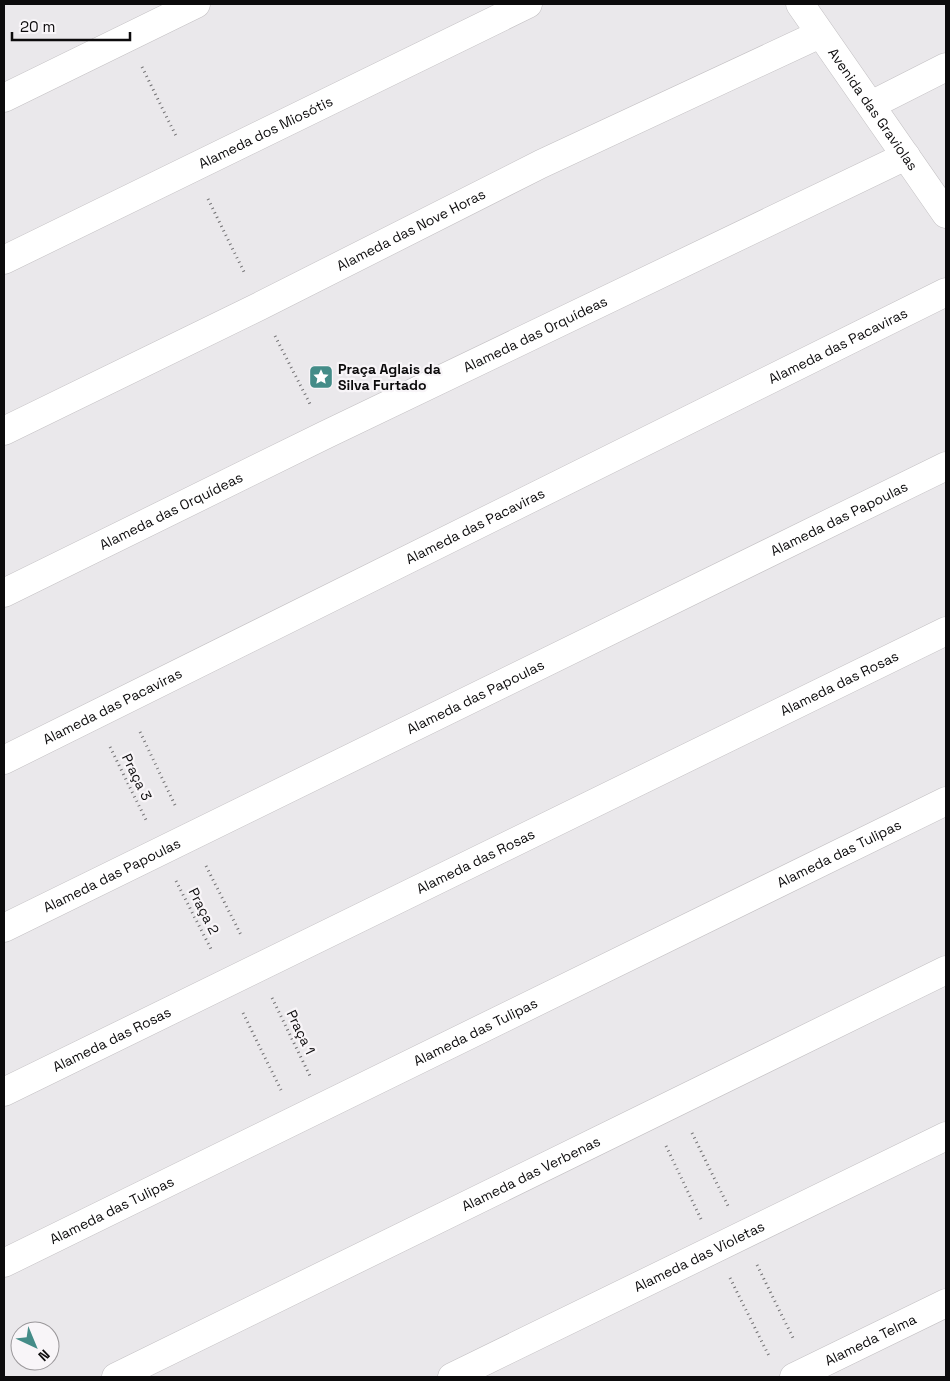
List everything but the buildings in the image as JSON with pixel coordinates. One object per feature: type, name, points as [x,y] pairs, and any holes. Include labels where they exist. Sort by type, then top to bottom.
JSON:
[{"type":"street","points":[[4,98],[196,4]]},
{"type":"street","name":"Alameda dos Miosótis","points":[[4,260],[528,4]]},
{"type":"street","name":"Avenida das Graviolas","points":[[800,4],[946,214]]},
{"type":"street","name":"Alameda das Nove Horas","points":[[4,431],[260,306],[541,164],[820,34]]},
{"type":"street","points":[[871,106],[946,67]]},
{"type":"street","name":"Alameda das Orquídeas","points":[[4,593],[325,435],[906,156]]},
{"type":"street","name":"Alameda das Pacaviras","points":[[4,760],[946,292]]},
{"type":"street","name":"Alameda das Papoulas","points":[[4,928],[946,466]]},
{"type":"street","name":"Alameda das Rosas","points":[[4,1092],[946,631]]},
{"type":"street","name":"Alameda das Tulipas","points":[[4,1263],[946,801]]},
{"type":"street","name":"Alameda das Verbenas","points":[[116,1377],[946,970]]},
{"type":"street","name":"Alameda das Violetas","points":[[452,1377],[946,1136]]},
{"type":"street","name":"Alameda Telma","points":[[794,1377],[946,1303]]},
{"type":"path","points":[[260,306],[325,435]]},
{"type":"path","name":"Praça 3","points":[[124,701],[190,836]]},
{"type":"path","name":"Praça 3","points":[[94,715],[160,850]]},
{"type":"path","name":"Praça 2","points":[[190,836],[258,968]]},
{"type":"path","name":"Praça 2","points":[[160,850],[228,983]]},
{"type":"path","name":"Praça 1","points":[[258,968],[324,1106]]},
{"type":"path","points":[[228,983],[296,1119]]},
{"type":"place","name":"Praça Aglais da Silva Furtado","points":[[321,377]]}]
